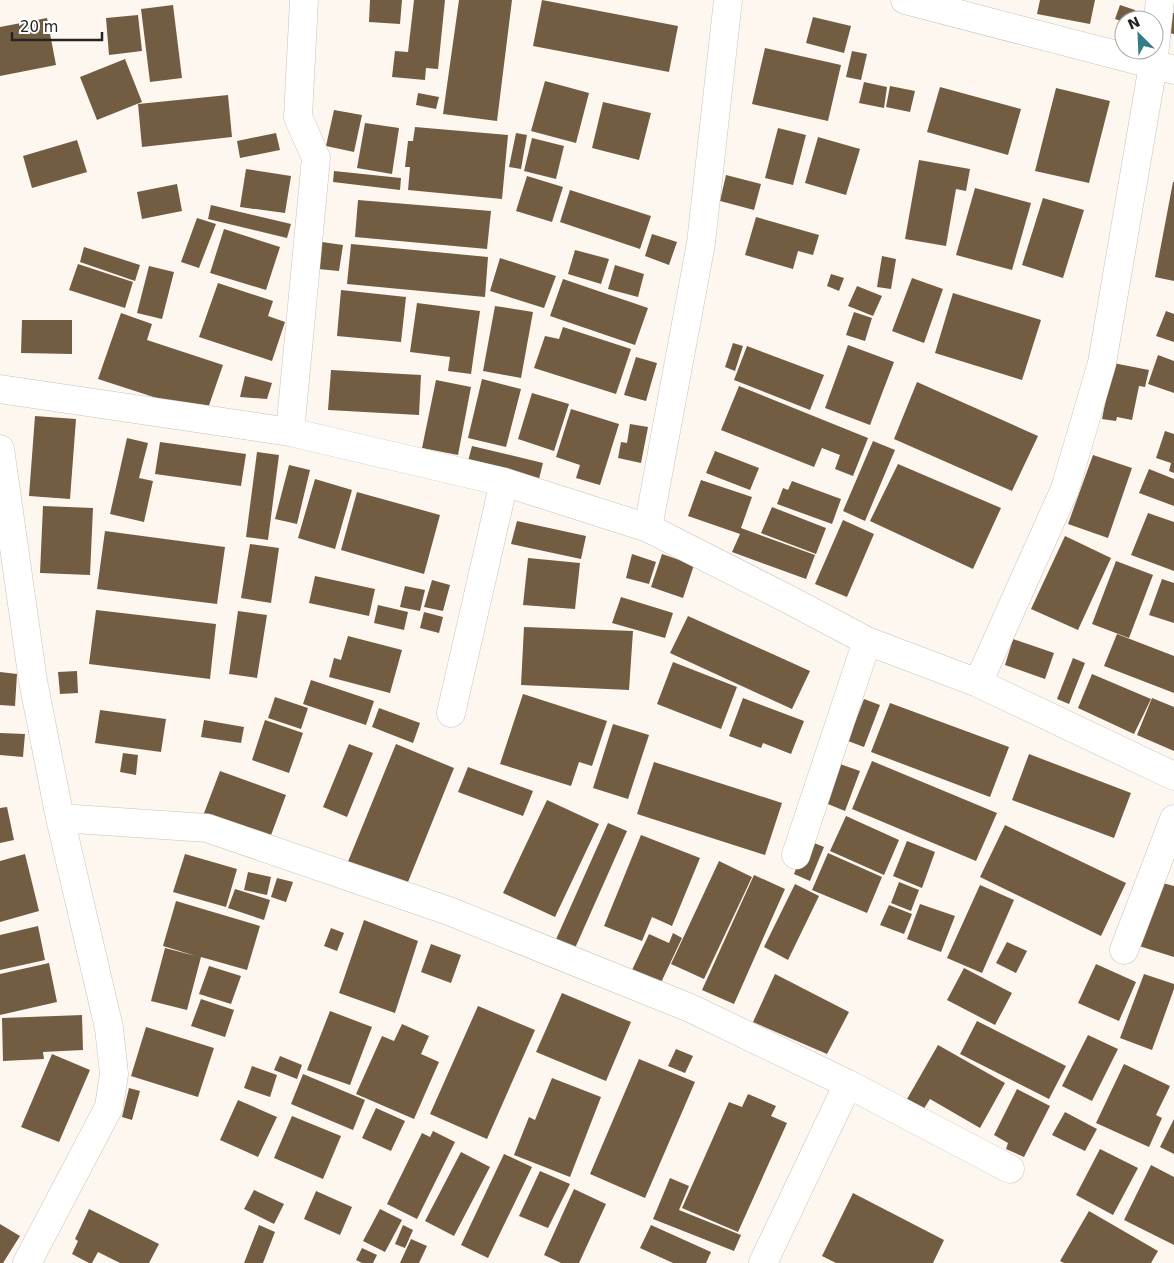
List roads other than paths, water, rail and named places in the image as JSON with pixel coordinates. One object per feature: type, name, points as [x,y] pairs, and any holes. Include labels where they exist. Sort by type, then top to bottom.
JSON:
[{"type":"street","points":[[290,432],[316,158],[298,117],[304,0]]},
{"type":"street","points":[[648,528],[701,243],[728,0]]},
{"type":"street","points":[[905,0],[1163,67]]},
{"type":"street","points":[[978,683],[1065,489],[1102,363],[1163,67],[1160,0]]},
{"type":"street","points":[[0,389],[290,432],[504,482],[648,528],[867,640],[978,683],[1174,776]]},
{"type":"street","points":[[0,449],[33,681],[60,818],[109,1028],[114,1074],[109,1107],[27,1263]]},
{"type":"street","points":[[451,713],[504,482]]},
{"type":"street","points":[[796,855],[867,640]]},
{"type":"street","points":[[60,818],[207,828],[449,911],[690,1008],[848,1084],[1010,1169]]},
{"type":"street","points":[[1124,950],[1174,819]]},
{"type":"street","points":[[763,1263],[848,1084]]}]
